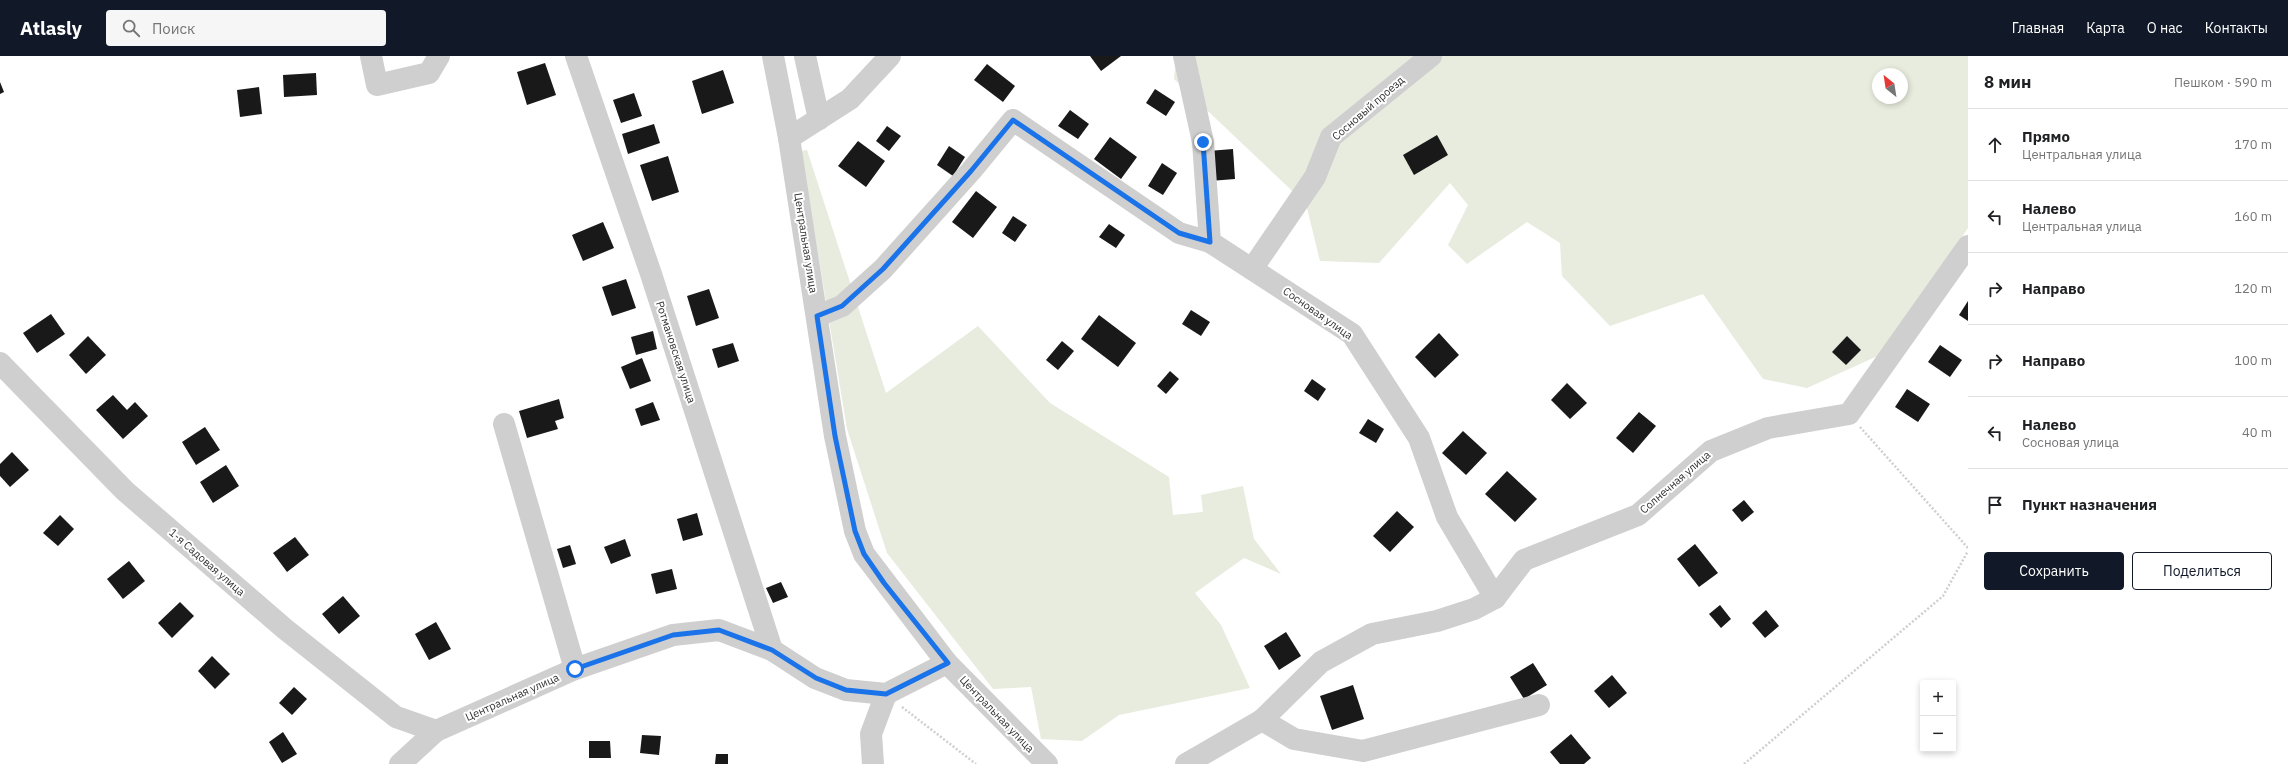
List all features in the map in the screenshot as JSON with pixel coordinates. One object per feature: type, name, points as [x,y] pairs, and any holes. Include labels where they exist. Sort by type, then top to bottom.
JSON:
[{"type":"street","points":[[371,56],[377,85],[429,73],[439,56]]},
{"type":"street","name":"Ротмановская улица","points":[[576,56],[651,274],[772,650]]},
{"type":"street","name":"Центральная улица","points":[[773,56],[789,138],[835,436],[855,531],[864,554],[872,566],[948,663],[1047,764]]},
{"type":"street","points":[[805,56],[819,119]]},
{"type":"street","points":[[789,138],[850,99],[890,56]]},
{"type":"street","points":[[1184,56],[1203,142],[1210,242]]},
{"type":"street","name":"Сосновый проезд","points":[[1252,269],[1315,177],[1331,137],[1431,56]]},
{"type":"street","name":"Сосновая улица","points":[[817,316],[842,306],[883,269],[971,171],[1013,120],[1179,233],[1210,242],[1352,334],[1419,438],[1447,517],[1495,598]]},
{"type":"street","points":[[1849,414],[1968,246]]},
{"type":"street","name":"1-я Садовая улица","points":[[0,363],[125,491],[285,629],[396,716],[436,731]]},
{"type":"street","name":"Солнечная улица","points":[[1186,764],[1262,720],[1321,662],[1372,634],[1437,621],[1474,609],[1495,598],[1524,560],[1638,515],[1711,451],[1768,428],[1849,414]]},
{"type":"street","points":[[504,424],[575,669]]},
{"type":"street","name":"Центральная улица","points":[[400,764],[436,731],[575,669],[673,635],[719,630],[772,650],[816,678],[846,690],[886,694]]},
{"type":"street","points":[[872,764],[871,734],[886,694],[948,663]]},
{"type":"street","points":[[1262,720],[1294,739],[1363,751],[1539,705]]},
{"type":"path","points":[[1849,414],[1968,548]]},
{"type":"path","points":[[1744,764],[1943,596],[1968,551]]},
{"type":"path","points":[[886,694],[976,764]]},
{"type":"shaded area","points":[[1176,56],[1968,56],[1968,228],[1882,354],[1807,388],[1763,379],[1703,294],[1610,326],[1562,276],[1560,243],[1527,222],[1467,264],[1448,245],[1468,205],[1450,183],[1379,263],[1320,261],[1306,204],[1174,79]]},
{"type":"shaded area","points":[[807,150],[886,393],[978,326],[1050,403],[1169,477],[1173,515],[1203,512],[1201,495],[1243,486],[1254,539],[1281,574],[1244,558],[1195,593],[1221,625],[1250,688],[1119,715],[1082,741],[1041,739],[1031,687],[993,689],[887,553],[847,429],[801,151]]},
{"type":"building","points":[[1090,56],[1121,56],[1101,71]]},
{"type":"building","points":[[545,63],[556,95],[527,105],[517,72]]},
{"type":"building","points":[[987,64],[1015,86],[1003,102],[974,80]]},
{"type":"building","points":[[723,70],[734,103],[702,114],[692,81]]},
{"type":"building","points":[[316,73],[317,95],[284,97],[283,75]]},
{"type":"building","points":[[0,82],[4,92],[0,94]]},
{"type":"building","points":[[259,87],[262,114],[240,117],[237,90]]},
{"type":"building","points":[[1155,89],[1175,102],[1166,116],[1146,103]]},
{"type":"building","points":[[634,93],[642,116],[621,123],[613,100]]},
{"type":"building","points":[[1070,110],[1089,124],[1078,139],[1058,126]]},
{"type":"building","points":[[654,124],[660,143],[628,154],[622,134]]},
{"type":"building","points":[[887,126],[901,136],[889,151],[876,141]]},
{"type":"building","points":[[1437,135],[1448,155],[1414,175],[1403,155]]},
{"type":"building","points":[[1110,137],[1137,157],[1121,179],[1094,159]]},
{"type":"building","points":[[858,141],[885,161],[866,187],[838,166]]},
{"type":"building","points":[[949,146],[965,157],[953,176],[937,165]]},
{"type":"building","points":[[1233,149],[1235,179],[1210,181],[1208,151]]},
{"type":"building","points":[[668,156],[679,192],[652,201],[640,165]]},
{"type":"building","points":[[1162,163],[1177,173],[1163,195],[1148,186]]},
{"type":"building","points":[[976,191],[997,207],[973,238],[952,222]]},
{"type":"building","points":[[1013,216],[1027,225],[1015,242],[1002,233]]},
{"type":"building","points":[[603,222],[614,248],[583,261],[572,235]]},
{"type":"building","points":[[1109,224],[1125,235],[1116,248],[1099,237]]},
{"type":"building","points":[[626,279],[636,308],[612,316],[602,287]]},
{"type":"building","points":[[709,289],[719,318],[696,326],[687,296]]},
{"type":"building","points":[[1968,301],[1968,321],[1959,315]]},
{"type":"building","points":[[1191,310],[1210,322],[1201,336],[1182,324]]},
{"type":"building","points":[[51,314],[65,334],[37,353],[23,333]]},
{"type":"building","points":[[1099,315],[1136,343],[1118,367],[1081,339]]},
{"type":"building","points":[[653,331],[657,349],[636,355],[631,337]]},
{"type":"building","points":[[1439,333],[1459,355],[1435,378],[1415,357]]},
{"type":"building","points":[[88,336],[106,355],[86,374],[69,355]]},
{"type":"building","points":[[1847,336],[1861,350],[1846,365],[1832,352]]},
{"type":"building","points":[[1062,341],[1074,351],[1058,370],[1046,360]]},
{"type":"building","points":[[733,343],[739,361],[718,368],[712,349]]},
{"type":"building","points":[[1940,345],[1962,360],[1950,377],[1928,362]]},
{"type":"building","points":[[642,358],[651,381],[630,389],[621,367]]},
{"type":"building","points":[[1170,371],[1179,379],[1166,394],[1157,386]]},
{"type":"building","points":[[1312,379],[1326,389],[1318,401],[1304,391]]},
{"type":"building","points":[[1567,383],[1587,403],[1570,419],[1551,400]]},
{"type":"building","points":[[1907,389],[1930,404],[1918,422],[1895,407]]},
{"type":"building","points":[[113,395],[127,410],[135,402],[148,416],[123,439],[96,410]]},
{"type":"building","points":[[559,399],[564,418],[555,421],[558,429],[527,438],[519,411]]},
{"type":"building","points":[[653,402],[660,420],[641,426],[635,409]]},
{"type":"building","points":[[1639,412],[1656,426],[1633,453],[1616,438]]},
{"type":"building","points":[[1368,419],[1384,429],[1376,443],[1359,433]]},
{"type":"building","points":[[205,427],[220,450],[196,465],[182,442]]},
{"type":"building","points":[[1463,431],[1487,453],[1466,475],[1442,453]]},
{"type":"building","points":[[12,452],[29,470],[10,487],[0,476],[0,464]]},
{"type":"building","points":[[226,465],[239,486],[213,503],[200,482]]},
{"type":"building","points":[[1507,471],[1537,499],[1515,522],[1485,494]]},
{"type":"building","points":[[1744,500],[1754,512],[1742,522],[1732,510]]},
{"type":"building","points":[[1397,511],[1414,527],[1390,552],[1373,536]]},
{"type":"building","points":[[697,513],[703,535],[683,541],[677,519]]},
{"type":"building","points":[[60,515],[74,529],[58,546],[43,533]]},
{"type":"building","points":[[295,537],[309,555],[287,572],[273,553]]},
{"type":"building","points":[[625,539],[631,556],[611,564],[604,547]]},
{"type":"building","points":[[1695,544],[1718,573],[1699,587],[1677,559]]},
{"type":"building","points":[[570,545],[576,564],[563,568],[557,549]]},
{"type":"building","points":[[129,561],[145,581],[123,599],[107,579]]},
{"type":"building","points":[[672,569],[677,589],[656,594],[651,574]]},
{"type":"building","points":[[781,582],[788,597],[773,603],[766,588]]},
{"type":"building","points":[[343,596],[360,616],[339,634],[322,614]]},
{"type":"building","points":[[180,602],[194,616],[172,638],[158,623]]},
{"type":"building","points":[[1720,605],[1731,619],[1721,628],[1709,614]]},
{"type":"building","points":[[1766,610],[1779,626],[1765,638],[1752,623]]},
{"type":"building","points":[[436,622],[451,649],[429,660],[415,634]]},
{"type":"building","points":[[1286,632],[1301,656],[1279,670],[1264,646]]},
{"type":"building","points":[[212,656],[230,674],[215,689],[198,671]]},
{"type":"building","points":[[1533,663],[1547,685],[1524,699],[1510,677]]},
{"type":"building","points":[[1612,675],[1627,693],[1609,708],[1594,691]]},
{"type":"building","points":[[1353,685],[1364,719],[1332,730],[1320,696]]},
{"type":"building","points":[[294,687],[307,699],[292,715],[279,703]]},
{"type":"building","points":[[283,732],[297,754],[282,763],[269,742]]},
{"type":"building","points":[[1571,734],[1591,758],[1584,764],[1560,764],[1550,752]]},
{"type":"building","points":[[642,735],[661,736],[659,755],[640,753]]},
{"type":"building","points":[[589,741],[610,741],[611,758],[589,758]]},
{"type":"building","points":[[716,754],[728,754],[728,764],[715,764]]},
{"type":"route","points":[[575,669],[673,635],[719,630],[772,650],[816,678],[846,690],[886,694],[948,663],[884,583],[864,554],[855,531],[835,436],[817,316],[842,306],[883,269],[971,171],[1013,120],[1179,233],[1210,242],[1203,142]]}]
